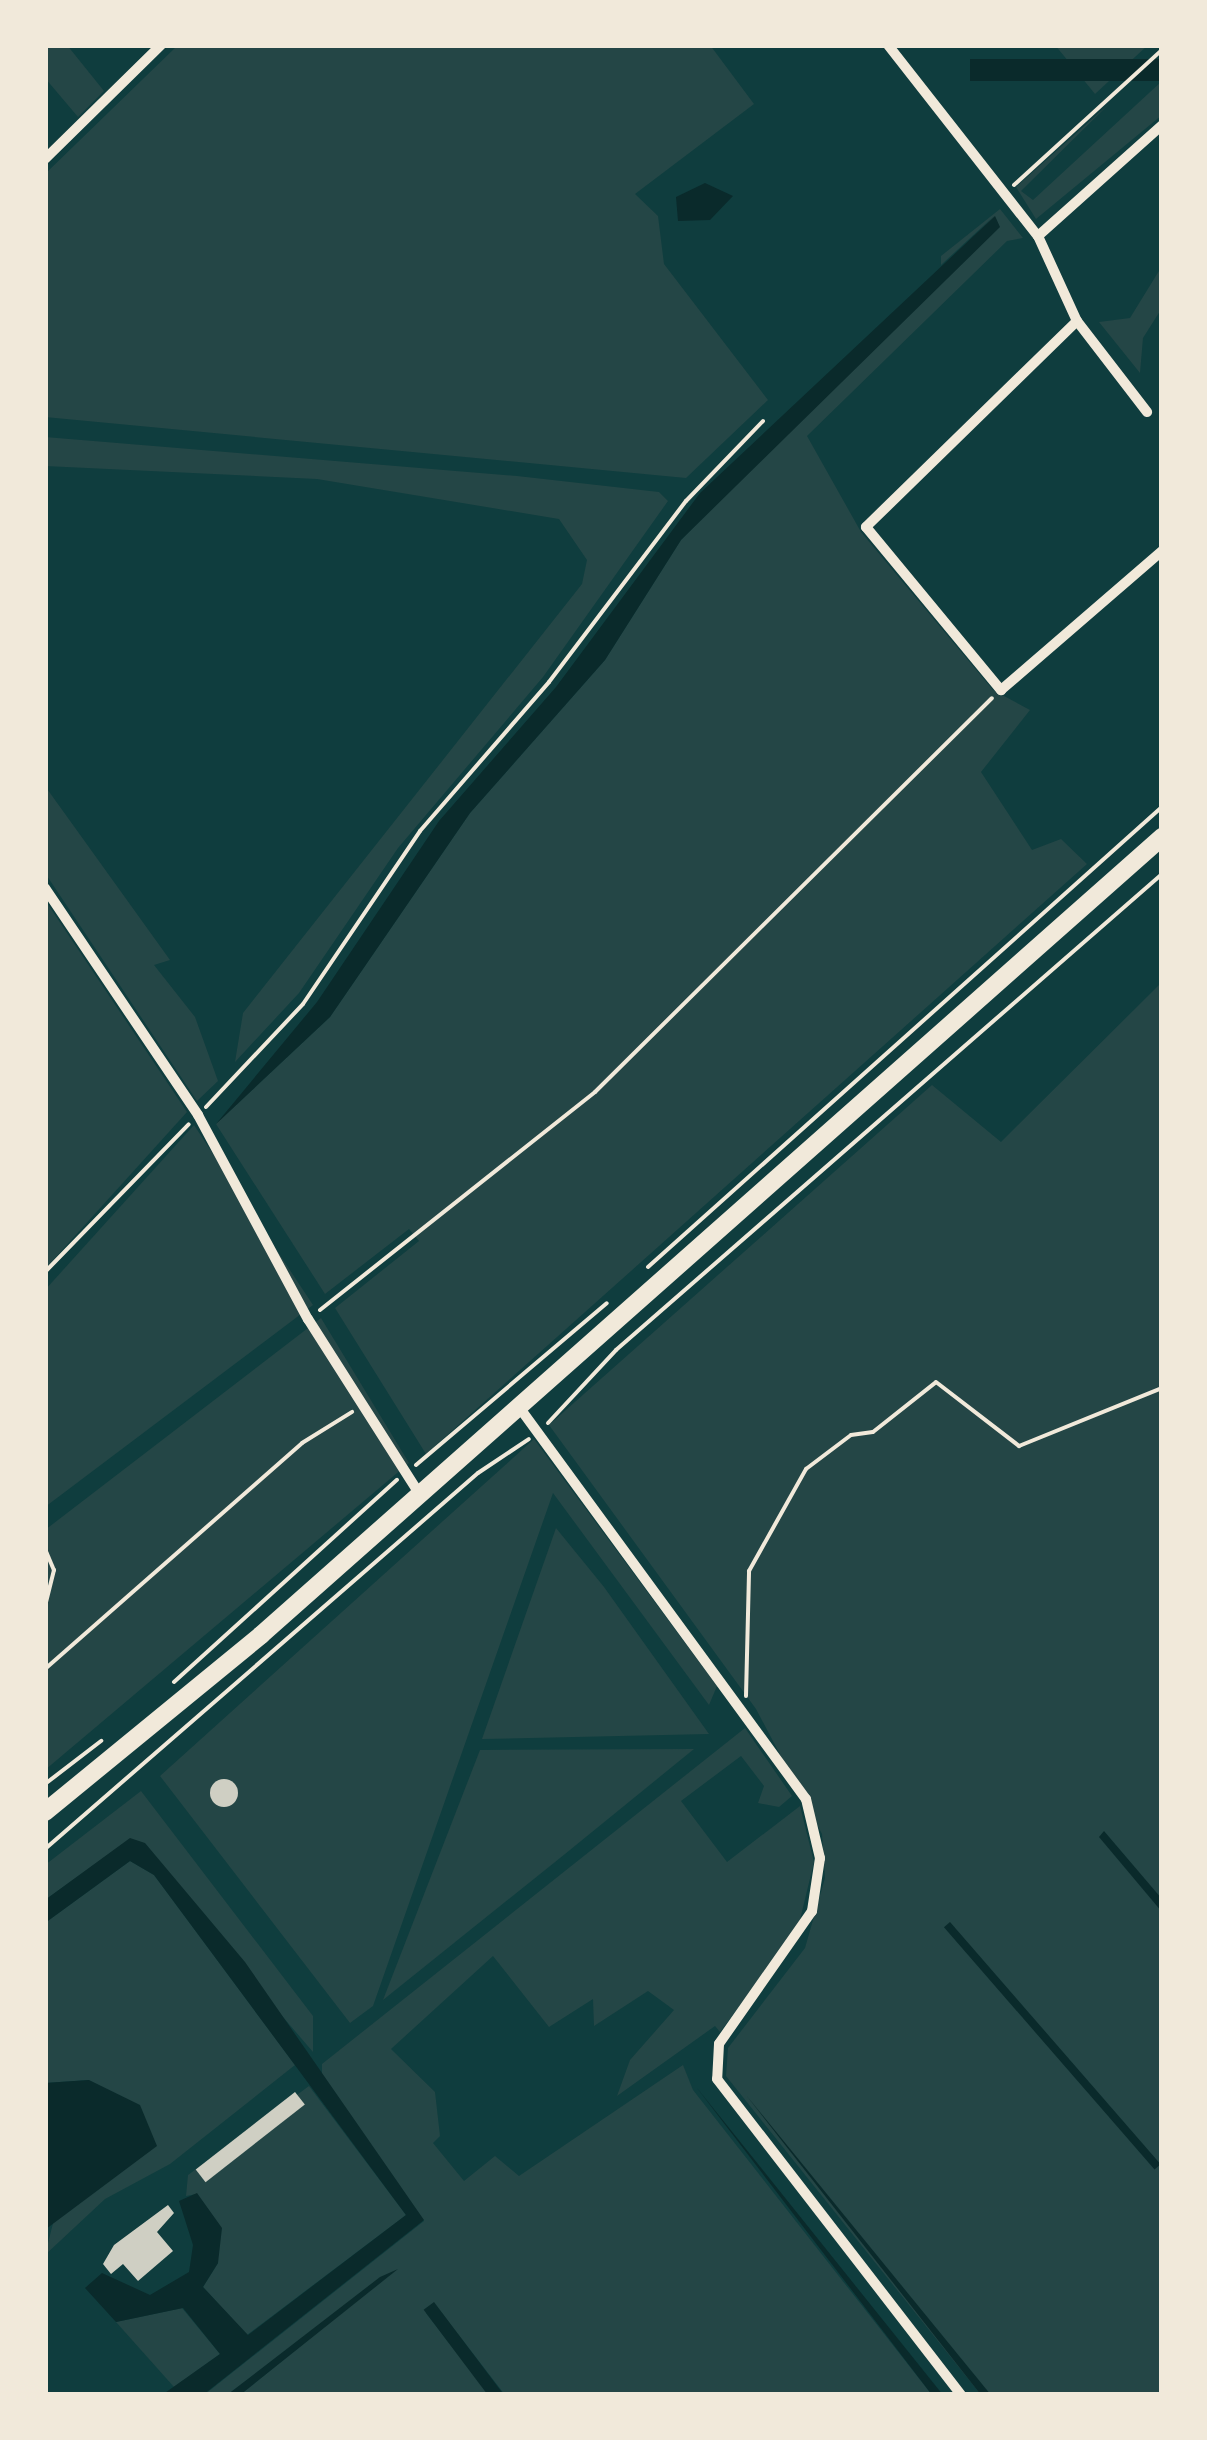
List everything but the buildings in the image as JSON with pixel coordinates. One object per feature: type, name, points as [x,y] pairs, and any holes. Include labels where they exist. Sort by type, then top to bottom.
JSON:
[{"type":"main road","points":[[45,1812],[519,1407],[1162,837]]},
{"type":"street","points":[[45,159],[161,45]]},
{"type":"street","points":[[888,45],[1038,236],[1077,321],[1148,412]]},
{"type":"street","points":[[1038,236],[1162,126]]},
{"type":"street","points":[[1077,321],[866,527],[1001,690],[1162,551]]},
{"type":"street","points":[[45,888],[198,1115],[308,1319],[401,1476],[419,1493]]},
{"type":"street","points":[[519,1407],[806,1800],[820,1877],[806,1926],[718,2044],[717,2079],[961,2395]]},
{"type":"path","points":[[1003,195],[1162,50]]},
{"type":"path","points":[[45,1272],[304,1004],[420,831],[549,682],[686,500],[764,422]]},
{"type":"path","points":[[308,1319],[595,1092],[1001,690]]},
{"type":"path","points":[[634,1280],[1162,806]]},
{"type":"path","points":[[45,1848],[478,1473],[538,1431],[616,1350],[1162,874]]},
{"type":"path","points":[[162,1692],[401,1476],[619,1293]]},
{"type":"path","points":[[746,1719],[749,1571],[806,1468],[936,1382],[1018,1446],[1162,1388]]},
{"type":"path","points":[[45,1669],[302,1442],[360,1406]]},
{"type":"path","points":[[45,1549],[54,1570],[45,1605]]},
{"type":"path","points":[[45,1784],[112,1733]]},
{"type":"shaded area","points":[[45,45],[67,45],[104,91],[78,117],[45,78]]},
{"type":"shaded area","points":[[178,45],[710,45],[754,104],[635,194],[658,216],[664,264],[768,400],[686,478],[45,417],[45,174]]},
{"type":"shaded area","points":[[1055,45],[1148,45],[1095,94]]},
{"type":"shaded area","points":[[970,59],[1162,59],[1162,81],[970,81]]},
{"type":"shaded area","points":[[1162,81],[1162,115],[1036,219],[1016,187],[1111,102],[1021,191],[1033,200]]},
{"type":"shaded area","points":[[705,183],[733,196],[710,220],[678,221],[676,197]]},
{"type":"shaded area","points":[[1000,209],[1023,238],[1007,241],[807,436],[861,532],[993,690],[1030,710],[981,772],[1032,850],[1061,839],[1087,864],[426,1454],[335,1308],[419,1241],[409,1229],[325,1294],[216,1124],[330,1017],[470,813],[605,660],[681,540],[994,216],[941,265],[941,256]]},
{"type":"shaded area","points":[[995,216],[1000,227],[681,540],[605,660],[470,813],[330,1017],[216,1124],[317,1002],[439,821],[556,687],[700,493]]},
{"type":"shaded area","points":[[1162,266],[1162,308],[1143,338],[1140,373],[1099,322],[1130,318]]},
{"type":"shaded area","points":[[45,437],[517,476],[659,492],[668,501],[543,677],[398,848],[299,993],[235,1062],[243,1013],[582,584],[587,560],[559,519],[317,479],[45,466]]},
{"type":"shaded area","points":[[45,786],[170,960],[154,965],[195,1017],[218,1081],[197,1101],[45,873]]},
{"type":"shaded area","points":[[45,900],[187,1112],[45,1269]]},
{"type":"shaded area","points":[[1162,982],[1162,2395],[981,2395],[726,2076],[728,2048],[805,1948],[825,1878],[822,1834],[756,1709],[549,1425],[932,1085],[1001,1142]]},
{"type":"shaded area","points":[[194,1125],[313,1305],[45,1507],[45,1290]]},
{"type":"shaded area","points":[[321,1318],[409,1463],[45,1770],[45,1530]]},
{"type":"shaded area","points":[[534,1439],[717,1686],[709,1705],[553,1493],[373,2006],[350,2023],[160,1776]]},
{"type":"shaded area","points":[[556,1528],[604,1587],[709,1734],[482,1739]]},
{"type":"shaded area","points":[[745,1728],[792,1796],[779,1807],[758,1803],[764,1786],[741,1756],[681,1801],[727,1862],[800,1806],[814,1862],[798,1928],[720,2032],[715,2026],[617,2096],[630,2060],[674,2010],[648,1991],[594,2026],[593,1999],[549,2027],[493,1956],[391,2049],[435,2092],[440,2136],[433,2143],[464,2181],[495,2156],[519,2176],[683,2065],[693,2090],[932,2395],[505,2395],[434,2303],[426,2313],[489,2395],[240,2395],[393,2271],[227,2395],[204,2395],[424,2221],[322,2077],[322,2064]]},
{"type":"shaded area","points":[[694,1749],[565,1854],[383,2000],[480,1750]]},
{"type":"shaded area","points":[[141,1791],[313,2016],[313,2052],[130,1839],[45,1900],[45,1865]]},
{"type":"shaded area","points":[[1104,1831],[1162,1899],[1162,1912],[1099,1837]]},
{"type":"shaded area","points":[[130,1838],[145,1843],[245,1962],[424,2220],[203,2395],[162,2395],[220,2354],[183,2308],[116,2322],[85,2288],[102,2273],[150,2295],[189,2272],[193,2245],[179,2201],[197,2193],[222,2228],[218,2263],[203,2287],[248,2335],[406,2215],[154,1875],[130,1861],[45,1923],[45,1900]]},
{"type":"shaded area","points":[[130,1861],[154,1875],[295,2065],[170,2164],[105,2199],[45,2255],[89,2080],[45,2083],[45,1923]]},
{"type":"shaded area","points":[[950,1922],[1161,2164],[1155,2170],[944,1927]]},
{"type":"shaded area","points":[[89,2080],[140,2105],[157,2146],[46,2229],[45,2083]]},
{"type":"shaded area","points":[[309,2086],[406,2215],[247,2335],[203,2287],[218,2263],[197,2194],[186,2196],[188,2175]]},
{"type":"shaded area","points":[[697,2088],[943,2395],[932,2395]]},
{"type":"shaded area","points":[[746,2095],[991,2395],[981,2395]]},
{"type":"shaded area","points":[[398,2269],[240,2395],[227,2395],[380,2277]]},
{"type":"shaded area","points":[[434,2302],[504,2395],[488,2395],[424,2310]]},
{"type":"shaded area","points":[[182,2308],[220,2354],[174,2387],[116,2322]]}]
